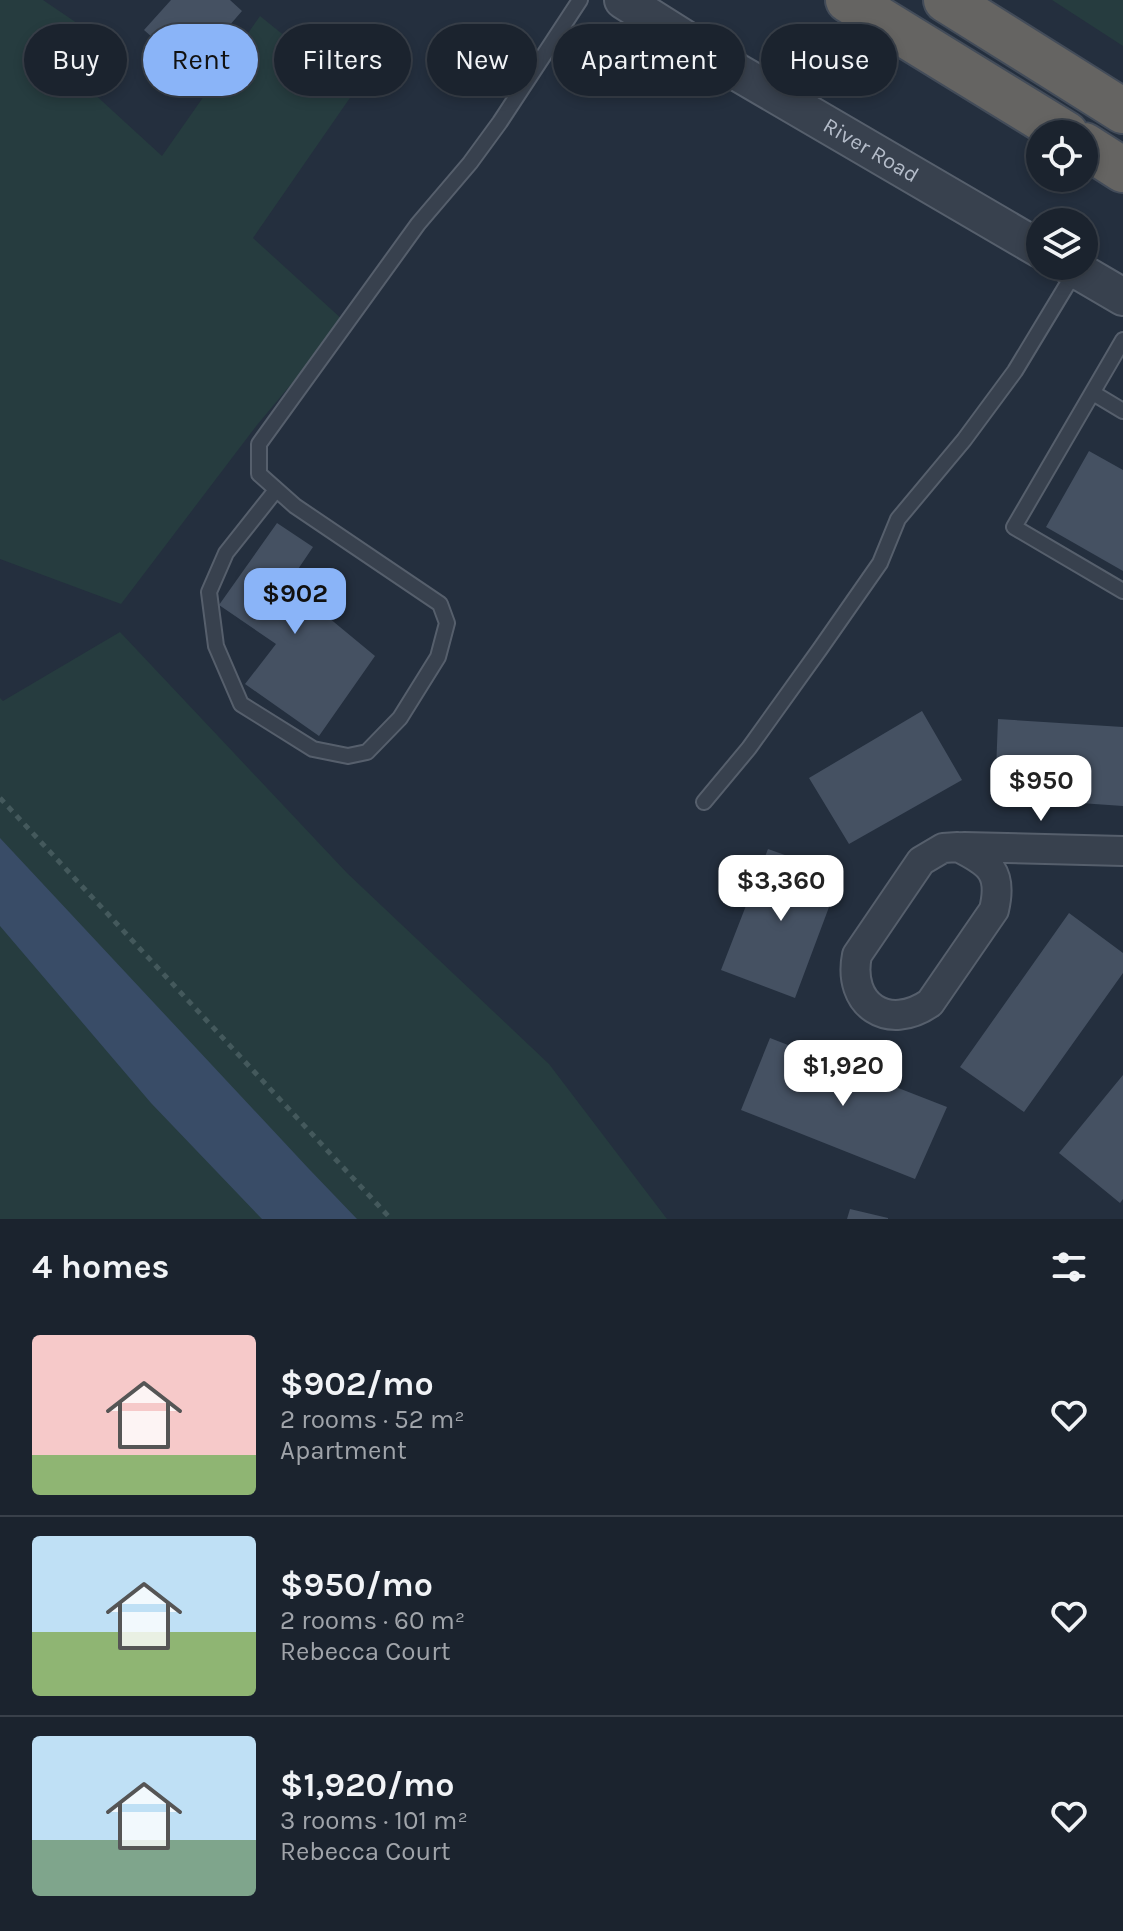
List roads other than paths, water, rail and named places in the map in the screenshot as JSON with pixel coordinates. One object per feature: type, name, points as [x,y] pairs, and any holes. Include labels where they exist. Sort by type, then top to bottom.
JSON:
[{"type":"highway","points":[[848,0],[1043,120]]},
{"type":"highway","points":[[946,0],[1123,111]]},
{"type":"highway","points":[[1098,154],[1123,170]]},
{"type":"street","name":"River Road","points":[[623,0],[737,72],[1026,241]]},
{"type":"street","points":[[1094,280],[1123,297]]},
{"type":"street","points":[[958,847],[986,861],[995,875],[998,892],[994,910],[930,1003],[916,1013],[899,1017],[883,1014],[869,1005],[858,990],[854,972],[857,955],[921,861],[943,848],[958,847],[1123,851]]},
{"type":"lane","points":[[276,490],[226,553],[209,592],[216,646],[241,704],[313,749],[348,756],[367,752],[400,718],[438,657],[447,623],[440,604],[295,506],[259,474],[259,444],[418,224],[500,122],[580,0]]},
{"type":"lane","points":[[704,802],[749,748],[880,563],[898,519],[964,440],[1015,371],[1066,280]]},
{"type":"lane","points":[[1123,340],[1014,527],[1123,591]]},
{"type":"lane","points":[[1093,393],[1123,411]]},
{"type":"water","points":[[0,838],[357,1219],[262,1219],[151,1103],[0,926]]}]
